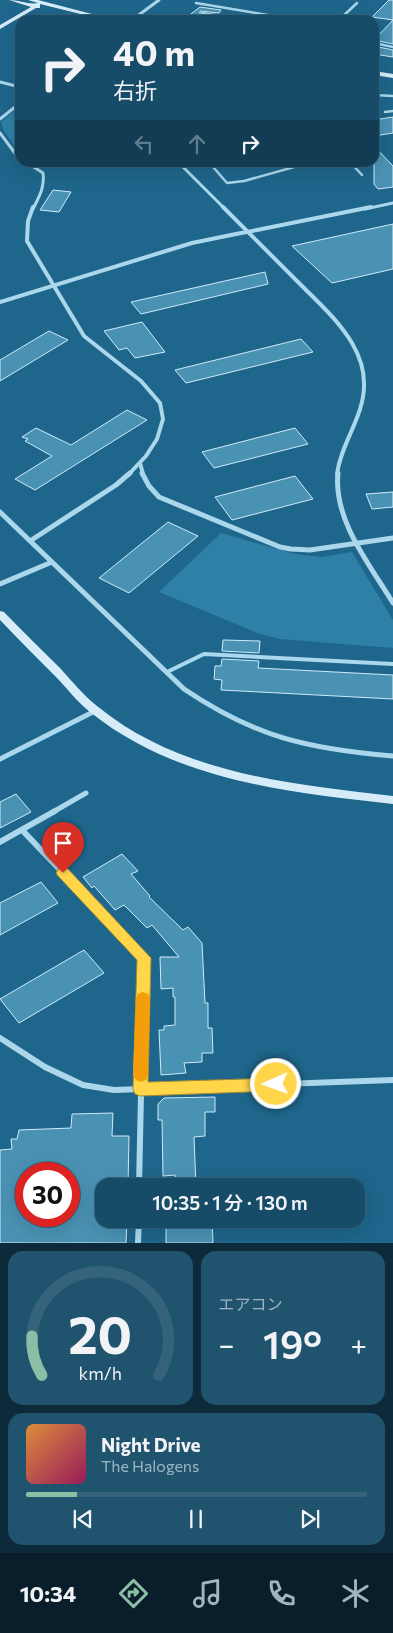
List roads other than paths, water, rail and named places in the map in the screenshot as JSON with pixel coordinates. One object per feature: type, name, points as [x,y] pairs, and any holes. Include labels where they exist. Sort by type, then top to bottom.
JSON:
[{"type":"street","points":[[12,0],[70,15]]},
{"type":"street","points":[[31,0],[93,15]]},
{"type":"street","points":[[138,15],[159,0]]},
{"type":"street","points":[[21,15],[44,2]]},
{"type":"street","points":[[0,27],[15,18]]},
{"type":"street","points":[[379,69],[393,71]]},
{"type":"street","points":[[379,74],[393,76]]},
{"type":"street","points":[[0,82],[15,86]]},
{"type":"street","points":[[0,119],[15,107]]},
{"type":"street","points":[[0,133],[15,153]]},
{"type":"street","points":[[30,541],[116,485],[140,463],[158,439],[163,419],[160,403],[141,381],[84,336],[27,241],[26,230],[30,211],[45,181],[43,173],[34,167]]},
{"type":"street","points":[[183,167],[333,317],[346,331],[359,352],[364,373],[365,393],[357,419],[340,459],[337,478],[340,505],[358,544],[393,603]]},
{"type":"street","points":[[0,302],[54,287],[192,243],[393,203]]},
{"type":"street","points":[[140,463],[148,488],[160,497],[280,547],[310,550],[393,538]]},
{"type":"street","points":[[0,512],[184,689],[208,707],[236,722],[278,739],[322,749],[393,756]]},
{"type":"street","points":[[0,584],[52,562]]},
{"type":"street","points":[[0,614],[95,711],[164,752],[222,773],[290,788],[393,800]]},
{"type":"street","points":[[0,759],[95,711]]},
{"type":"street","points":[[0,842],[86,793]]},
{"type":"street","points":[[22,830],[144,958],[139,1178]]},
{"type":"street","points":[[0,1038],[45,1067],[83,1085],[114,1090],[393,1080]]},
{"type":"street","points":[[138,1243],[139,1228]]},
{"type":"lane","points":[[196,3],[268,15]]},
{"type":"lane","points":[[344,15],[357,3]]},
{"type":"lane","points":[[202,13],[214,15]]},
{"type":"lane","points":[[379,44],[393,47]]},
{"type":"lane","points":[[379,95],[393,96]]},
{"type":"lane","points":[[385,112],[393,110]]},
{"type":"lane","points":[[214,168],[227,183],[244,181],[294,167]]},
{"type":"lane","points":[[354,167],[362,176]]},
{"type":"lane","points":[[167,672],[204,654],[393,664]]}]
